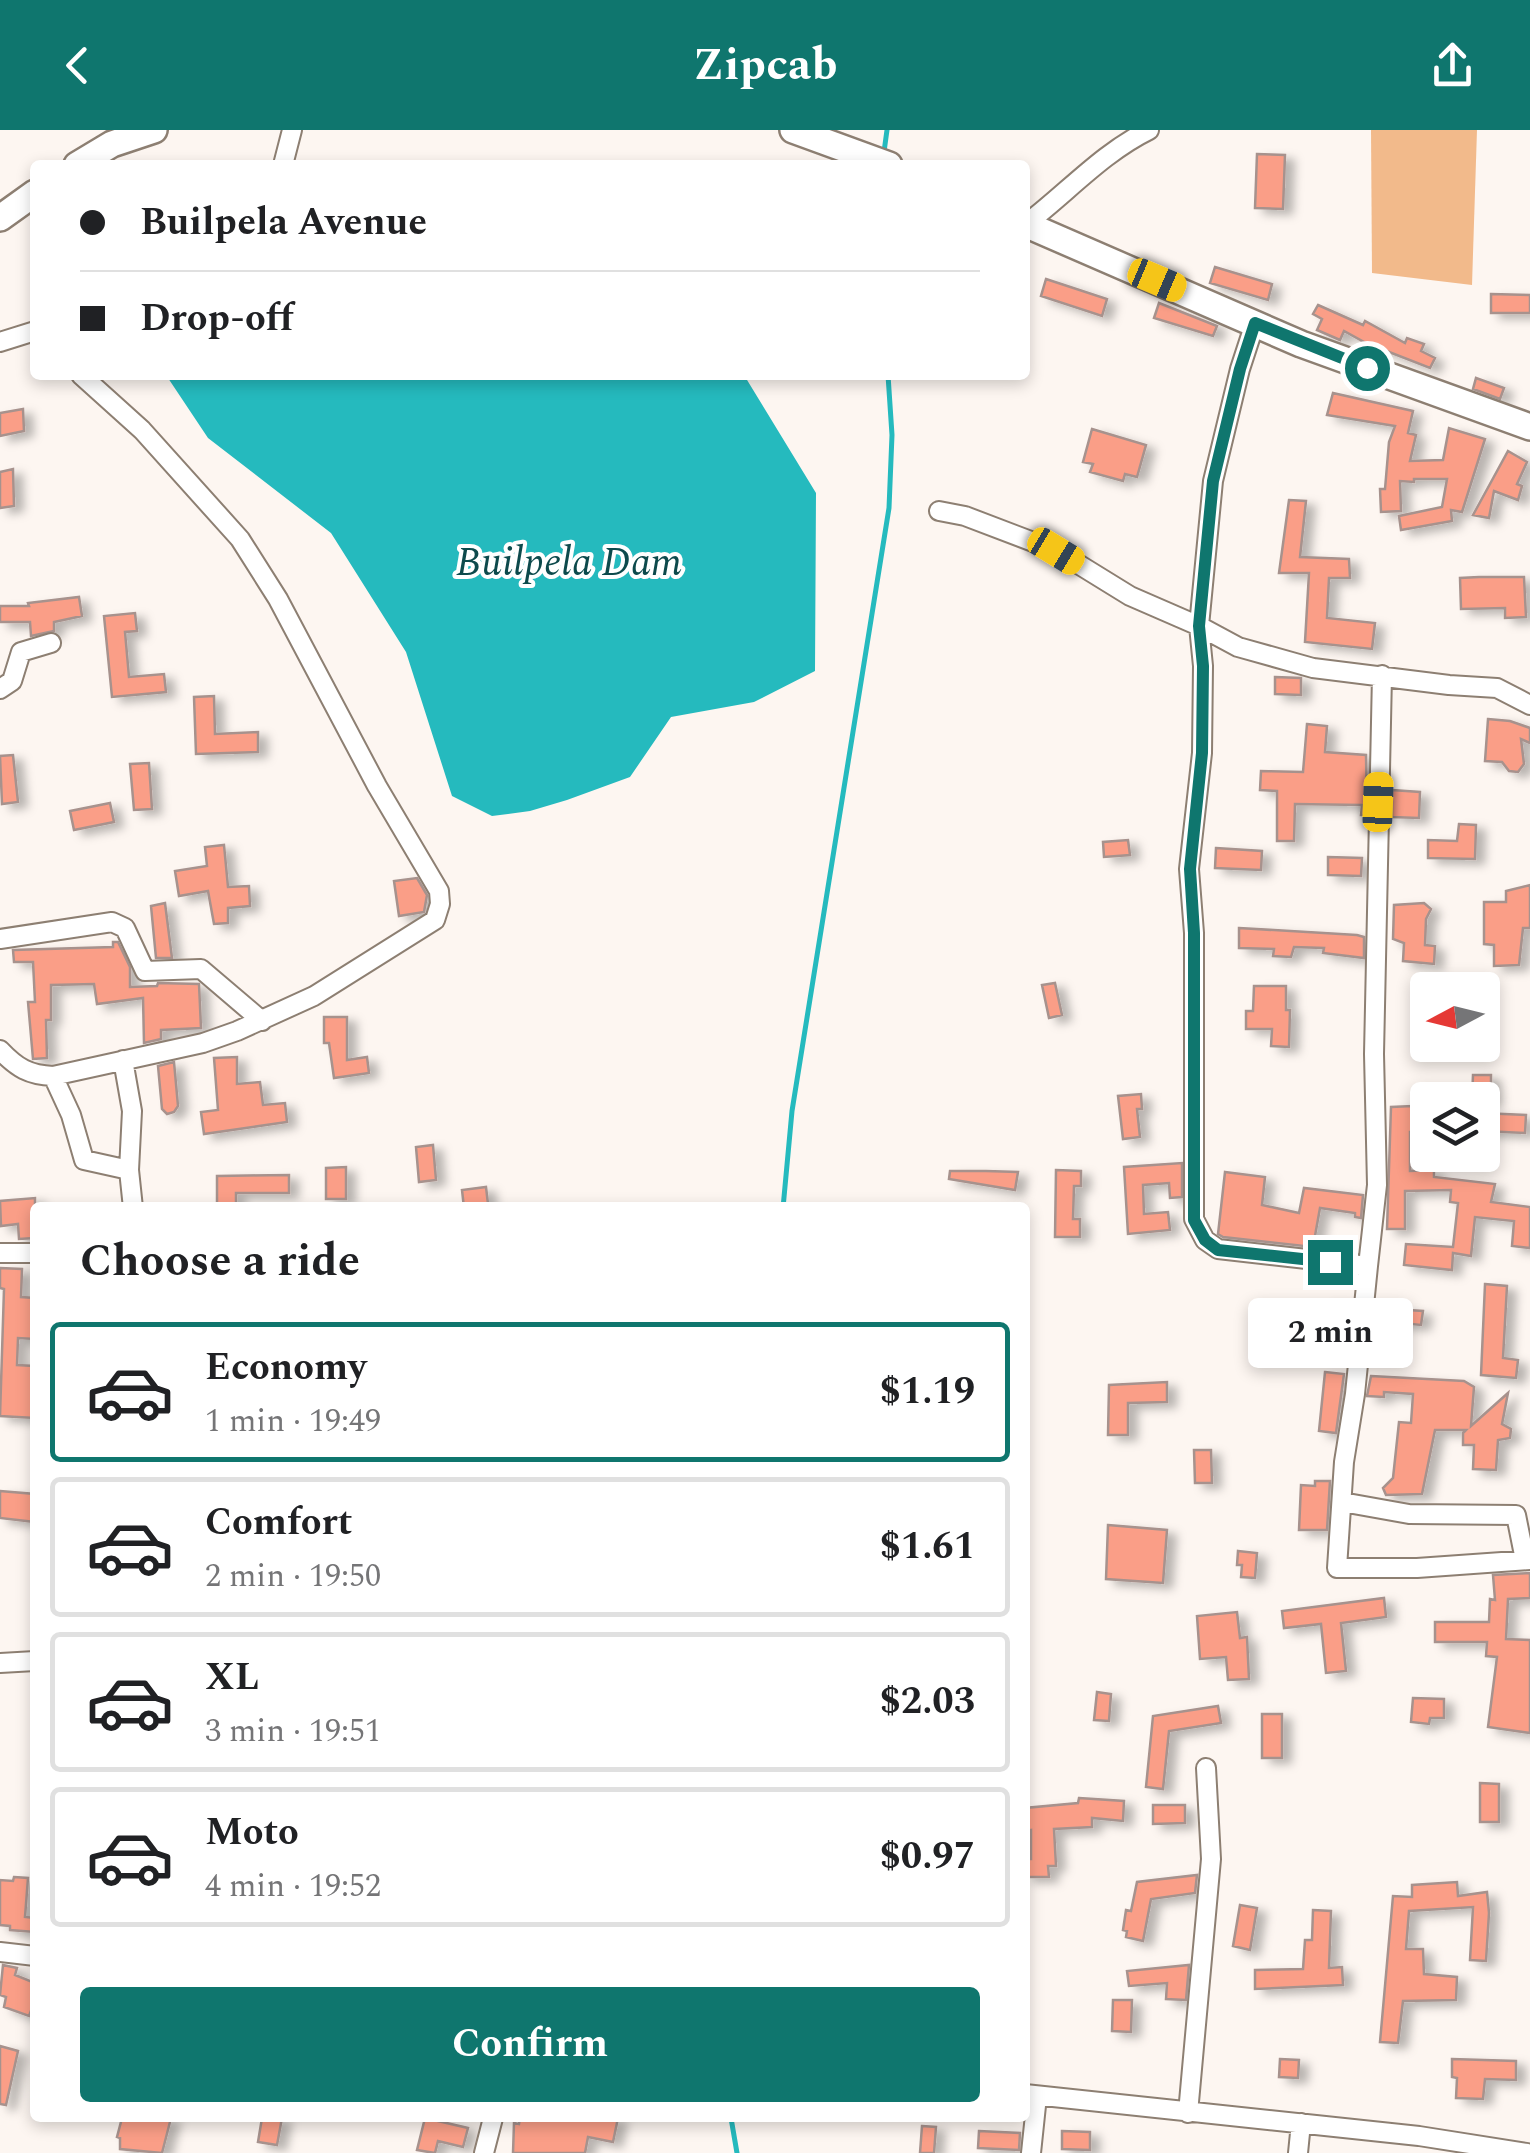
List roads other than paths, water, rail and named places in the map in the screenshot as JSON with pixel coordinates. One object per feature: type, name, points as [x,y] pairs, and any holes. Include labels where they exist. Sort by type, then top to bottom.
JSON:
[{"type":"street","points":[[84,160],[114,137],[154,130]]},
{"type":"street","points":[[284,160],[292,130]]},
{"type":"street","points":[[793,130],[876,160]]},
{"type":"street","points":[[1030,220],[1056,202],[1073,182],[1149,130]]},
{"type":"street","points":[[0,218],[30,197]]},
{"type":"street","points":[[1030,226],[1302,344],[1530,428]]},
{"type":"street","points":[[1255,323],[1213,481],[1199,626],[1203,666],[1202,753],[1190,869],[1194,933],[1194,1220],[1205,1240],[1218,1250],[1368,1266]]},
{"type":"street","points":[[0,342],[30,333]]},
{"type":"street","points":[[0,1050],[32,1076],[53,1076],[203,1043],[314,996],[435,920],[440,904],[439,891],[377,786],[278,599],[240,539],[142,430],[87,380]]},
{"type":"street","points":[[939,511],[965,516],[1056,551],[1130,596],[1238,647],[1313,668],[1496,688],[1530,705]]},
{"type":"street","points":[[0,689],[12,681],[21,652],[51,643]]},
{"type":"street","points":[[1342,1502],[1409,1514],[1516,1515],[1527,1560],[1416,1568],[1337,1568],[1344,1462],[1378,1185],[1374,1054],[1382,675]]},
{"type":"street","points":[[0,939],[112,922],[125,928],[145,971],[201,969],[262,1021]]},
{"type":"street","points":[[123,1060],[132,1110],[132,1202]]},
{"type":"street","points":[[53,1076],[71,1115],[84,1160],[129,1170]]},
{"type":"street","points":[[0,1253],[30,1252]]},
{"type":"street","points":[[0,1662],[30,1662]]},
{"type":"street","points":[[1188,2113],[1211,1858],[1206,1768]]},
{"type":"street","points":[[0,1952],[30,1955]]},
{"type":"street","points":[[1031,2153],[1031,2095],[1419,2136],[1527,2153]]},
{"type":"street","points":[[484,2153],[492,2122]]},
{"type":"street","points":[[1298,2153],[1301,2123]]},
{"type":"water","name":"Builpela Dam","points":[[169,380],[747,380],[816,493],[815,671],[754,702],[671,717],[630,777],[530,811],[492,816],[452,796],[406,652],[331,533],[208,438]]},
{"type":"waterway","points":[[884,152],[887,130]]},
{"type":"waterway","points":[[784,1202],[792,1111],[889,508],[892,435],[888,380]]},
{"type":"waterway","points":[[732,2122],[737,2153]]}]
